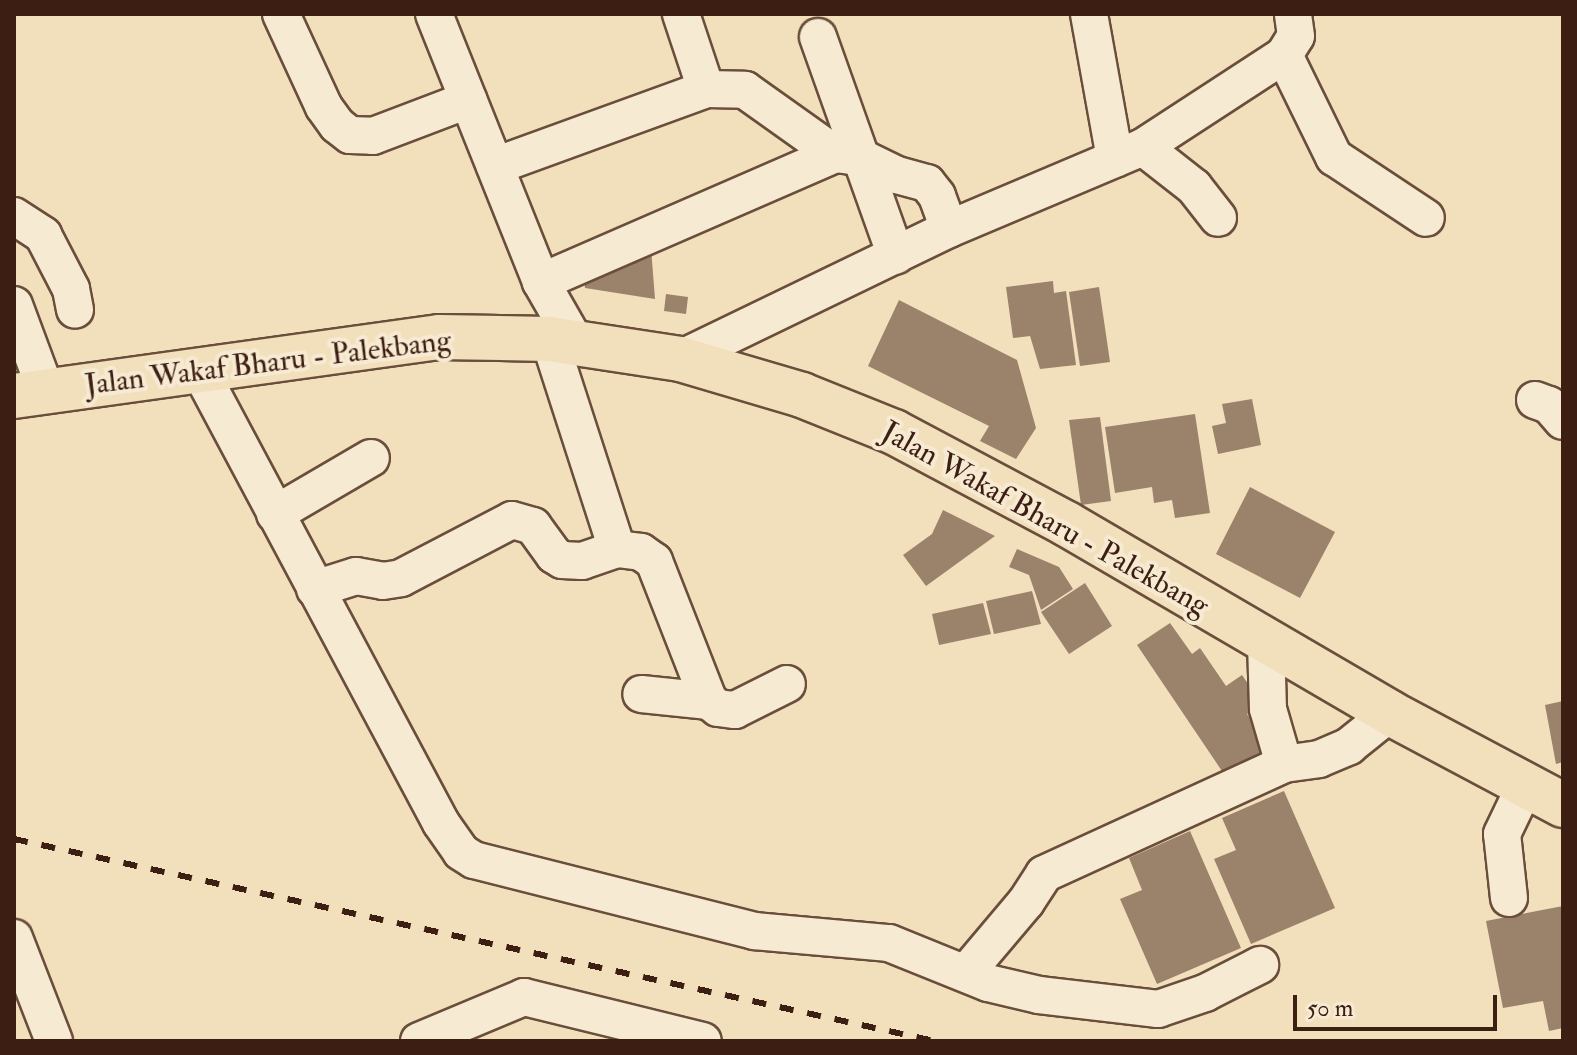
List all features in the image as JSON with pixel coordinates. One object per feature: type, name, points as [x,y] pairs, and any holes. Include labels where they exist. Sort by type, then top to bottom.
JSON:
[{"type":"main road","name":"Jalan Wakaf Bharu - Palekbang","points":[[30,393],[439,337],[563,341],[680,359],[802,395],[894,432],[1067,524],[1390,713],[1563,805]]},
{"type":"street","points":[[281,14],[324,107],[337,125],[350,135],[373,136],[468,100]]},
{"type":"street","points":[[434,14],[563,341],[617,549]]},
{"type":"street","points":[[681,14],[706,89]]},
{"type":"street","points":[[1089,14],[1129,153],[1194,187],[1218,218]]},
{"type":"street","points":[[680,359],[949,229],[1129,153],[1284,55],[1296,36],[1293,14]]},
{"type":"street","points":[[818,37],[848,155],[896,256]]},
{"type":"street","points":[[1284,55],[1334,157],[1426,218]]},
{"type":"street","points":[[495,166],[706,89],[735,88],[755,94],[848,155],[897,175],[927,183],[937,196],[949,229]]},
{"type":"street","points":[[541,282],[848,155]]},
{"type":"street","points":[[14,216],[43,235],[71,289],[75,310]]},
{"type":"street","points":[[14,305],[30,393]]},
{"type":"street","points":[[200,371],[451,840],[474,860],[754,931],[889,943],[988,983],[1039,995],[1158,1009],[1205,993],[1260,965]]},
{"type":"street","points":[[1535,400],[1549,405],[1563,421]]},
{"type":"street","points":[[275,514],[371,458]]},
{"type":"street","points":[[315,589],[356,576],[383,581],[401,578],[512,520],[533,526],[554,555],[562,560],[582,561],[617,549],[641,552],[654,561],[709,701],[718,708],[735,710],[787,684]]},
{"type":"street","points":[[1266,642],[1266,699],[1284,764]]},
{"type":"street","points":[[641,694],[709,701]]},
{"type":"street","points":[[966,973],[1026,902],[1044,874],[1284,764],[1319,759],[1349,746],[1390,713]]},
{"type":"street","points":[[1509,898],[1502,834],[1525,786]]},
{"type":"street","points":[[14,938],[54,1041]]},
{"type":"street","points":[[419,1041],[524,997],[703,1041]]},
{"type":"building","points":[[651,248],[655,299],[585,288],[583,273]]},
{"type":"building","points":[[1053,281],[1054,293],[1066,291],[1076,365],[1040,369],[1030,336],[1013,338],[1006,287]]},
{"type":"building","points":[[1099,287],[1110,362],[1080,366],[1069,292]]},
{"type":"building","points":[[666,294],[688,297],[686,314],[664,311]]},
{"type":"building","points":[[899,300],[1017,360],[1036,428],[1016,459],[980,441],[989,426],[868,366]]},
{"type":"building","points":[[1252,399],[1261,445],[1218,454],[1212,426],[1226,423],[1222,404]]},
{"type":"building","points":[[1195,414],[1210,513],[1175,518],[1172,500],[1154,503],[1152,487],[1115,493],[1105,427]]},
{"type":"building","points":[[1100,417],[1111,501],[1081,505],[1069,420]]},
{"type":"building","points":[[1250,487],[1335,532],[1300,598],[1216,554]]},
{"type":"building","points":[[943,510],[995,536],[926,586],[903,555],[932,534]]},
{"type":"building","points":[[1017,549],[1059,567],[1073,589],[1041,610],[1029,575],[1009,567]]},
{"type":"building","points":[[1085,583],[1112,626],[1069,654],[1041,612]]},
{"type":"building","points":[[1032,591],[1041,624],[994,634],[986,601]]},
{"type":"building","points":[[983,603],[991,634],[939,645],[932,614]]},
{"type":"building","points":[[1170,623],[1192,654],[1200,648],[1226,686],[1242,675],[1262,704],[1247,714],[1270,748],[1226,777],[1137,645]]},
{"type":"building","points":[[1563,701],[1563,762],[1556,764],[1545,705]]},
{"type":"building","points":[[1284,791],[1335,908],[1251,944],[1214,859],[1236,850],[1222,818]]},
{"type":"building","points":[[1190,831],[1241,948],[1157,984],[1120,899],[1142,890],[1129,858]]},
{"type":"building","points":[[1563,906],[1563,1028],[1549,1031],[1543,1001],[1503,1008],[1486,921]]},
{"type":"railway","points":[[14,839],[934,1041]]}]
